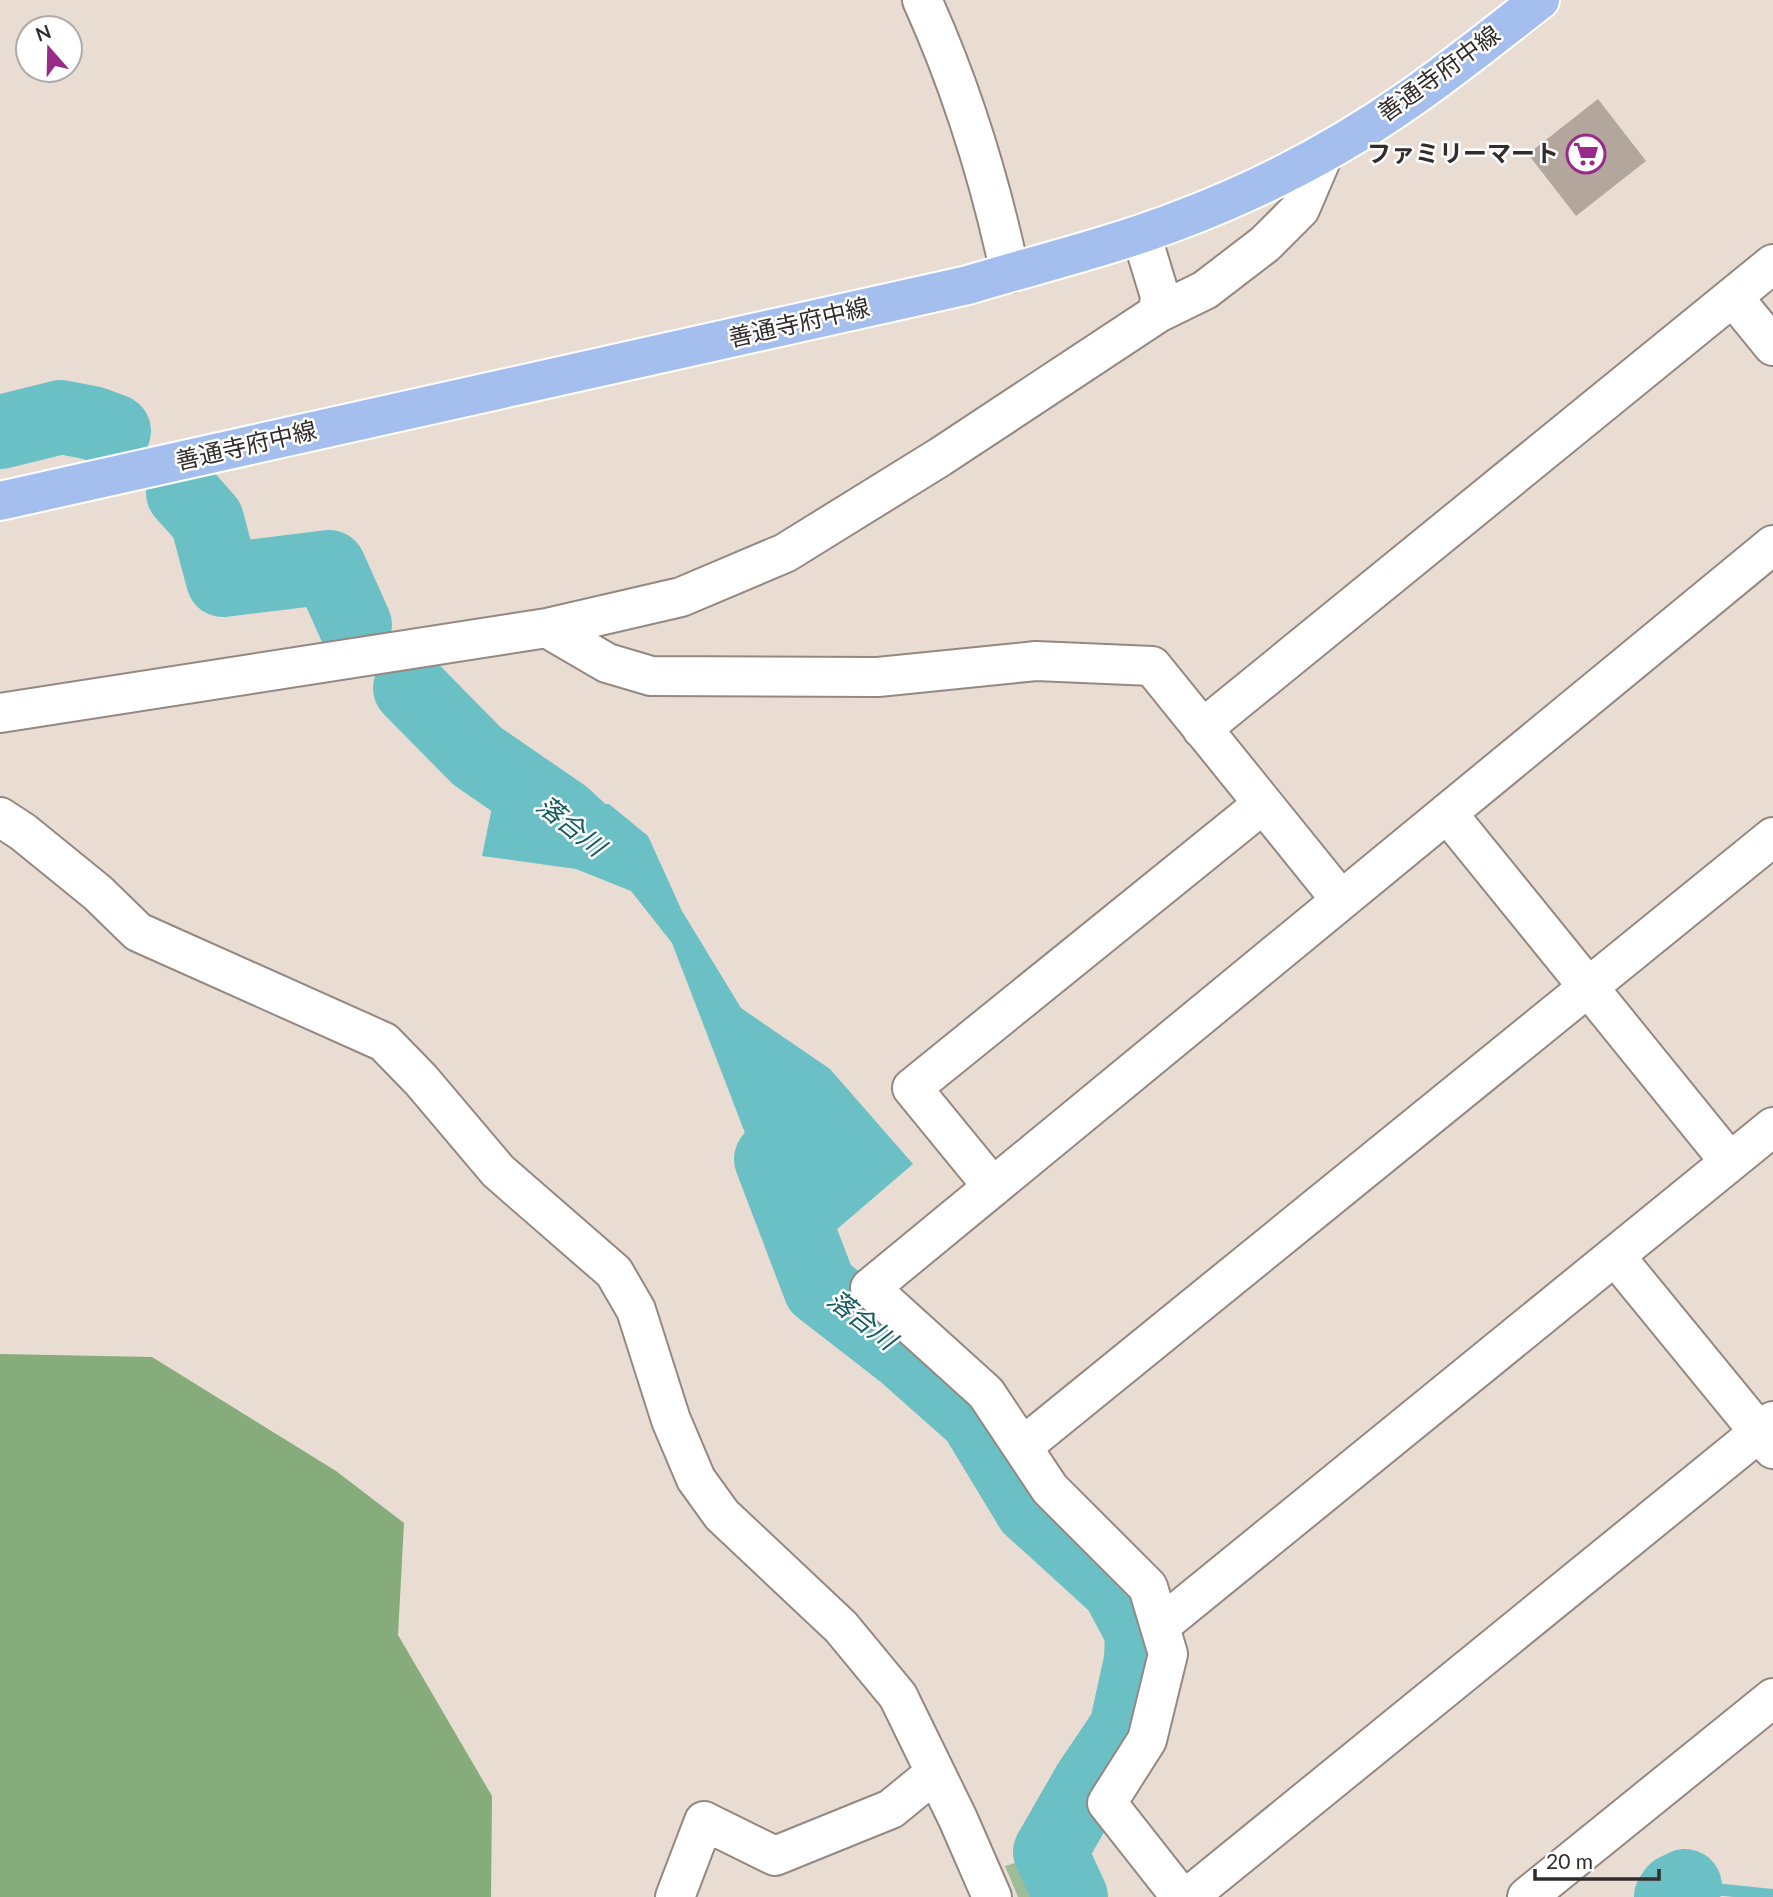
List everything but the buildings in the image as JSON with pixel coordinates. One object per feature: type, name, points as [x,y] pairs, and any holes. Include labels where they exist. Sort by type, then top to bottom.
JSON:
[{"type":"main road","name":"善通寺府中線","points":[[0,501],[968,285],[1141,234],[1178,221],[1324,153],[1408,101],[1540,0]]},
{"type":"street","points":[[922,0],[942,46],[987,180],[1010,273]]},
{"type":"street","points":[[0,713],[547,628],[681,597],[785,553],[940,457],[1157,313],[1205,290],[1265,244],[1300,209],[1324,153]]},
{"type":"street","points":[[1141,234],[1160,296],[1157,313]]},
{"type":"street","points":[[1202,729],[1773,264]]},
{"type":"street","points":[[1733,297],[1773,346]]},
{"type":"street","points":[[1181,1897],[1107,1803],[1147,1740],[1168,1654],[1149,1587],[1050,1489],[986,1394],[870,1288],[1773,545]]},
{"type":"street","points":[[547,628],[607,663],[651,676],[878,677],[1036,661],[1152,666],[1341,900]]},
{"type":"street","points":[[993,1187],[912,1088],[1263,804]]},
{"type":"street","points":[[1447,813],[1730,1162]]},
{"type":"street","points":[[0,817],[23,832],[88,885],[138,932],[384,1042],[421,1080],[498,1171],[614,1272],[636,1310],[671,1420],[696,1479],[722,1515],[841,1627],[898,1696],[992,1897]]},
{"type":"street","points":[[1022,1447],[1773,837]]},
{"type":"street","points":[[1160,1626],[1773,1127]]},
{"type":"street","points":[[1188,1897],[1768,1434],[1615,1256]]},
{"type":"street","points":[[1527,1897],[1773,1698]]},
{"type":"street","points":[[675,1897],[704,1821],[775,1856],[891,1809],[935,1773]]},
{"type":"green space","points":[[0,1354],[152,1357],[336,1471],[404,1523],[398,1635],[492,1796],[491,1897],[0,1897]]},
{"type":"green space","points":[[1043,1855],[1061,1897],[1018,1897],[1005,1866]]},
{"type":"water","points":[[504,749],[569,804],[609,804],[648,836],[682,911],[741,1008],[830,1069],[913,1164],[801,1260],[783,1232],[672,943],[631,891],[576,869],[482,856]]},
{"type":"waterway","name":"落合川","points":[[0,432],[61,417],[92,423],[114,431]]},
{"type":"waterway","name":"落合川","points":[[183,493],[207,520],[223,580],[329,567],[355,625]]},
{"type":"waterway","name":"落合川","points":[[410,688],[477,756],[564,816],[581,832]]},
{"type":"waterway","name":"落合川","points":[[771,1159],[820,1288],[905,1354],[976,1417],[1031,1508],[1118,1587],[1142,1632],[1141,1660],[1126,1729],[1089,1784],[1050,1852],[1071,1897]]},
{"type":"waterway","points":[[1685,1886],[1773,1895]]},
{"type":"waterway","points":[[1671,1897],[1675,1891],[1685,1886]]},
{"type":"place","name":"ファミリーマート","points":[[1586,154]]}]
